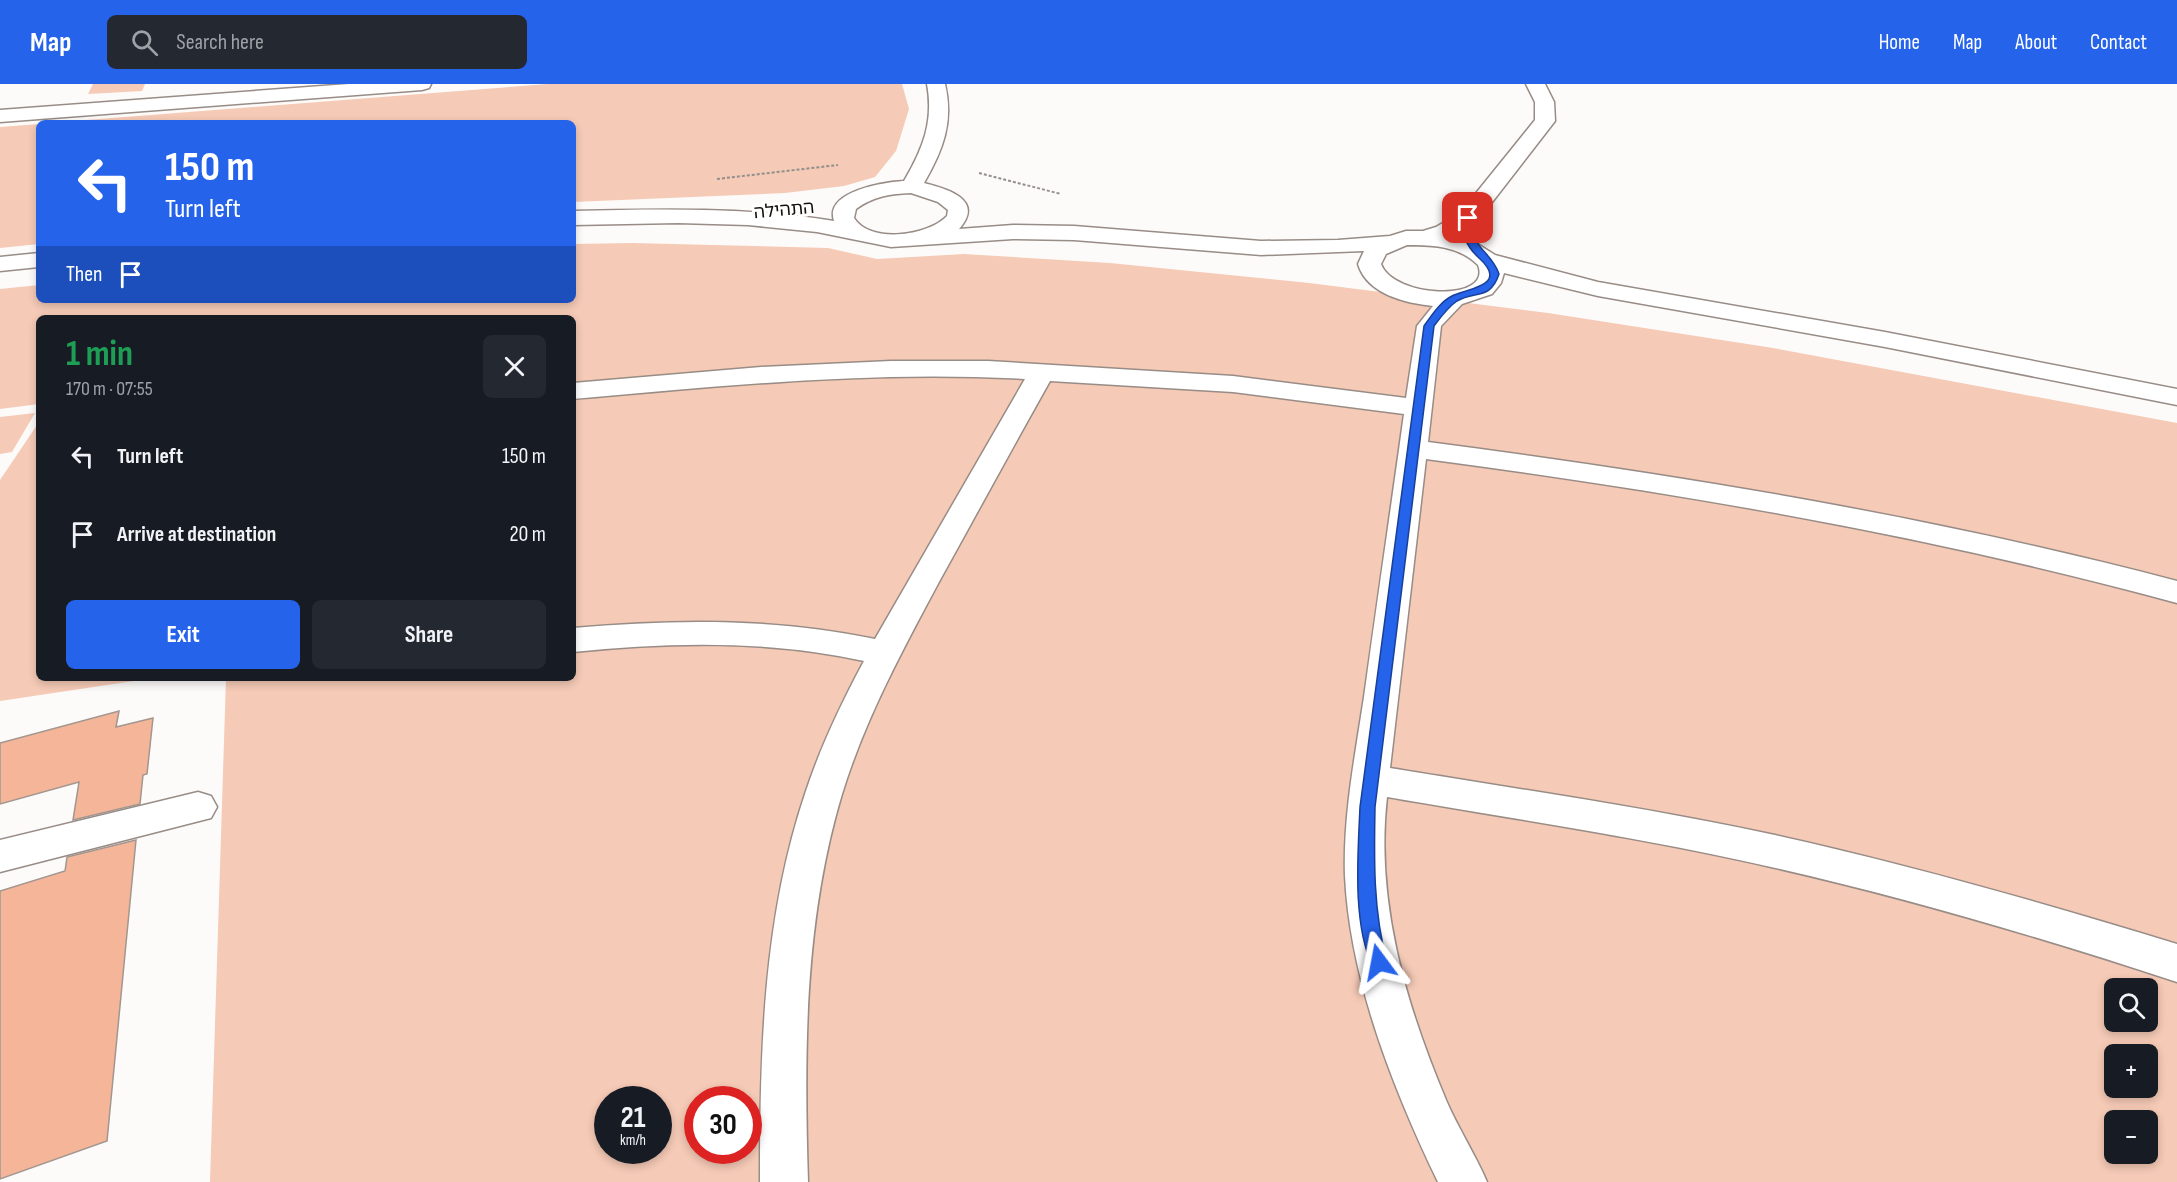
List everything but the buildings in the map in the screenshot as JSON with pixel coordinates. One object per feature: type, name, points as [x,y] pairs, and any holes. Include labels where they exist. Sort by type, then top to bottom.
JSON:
[{"type":"street","points":[[0,116],[423,84]]},
{"type":"street","points":[[911,187],[933,150],[939,126],[940,99],[936,84]]},
{"type":"street","points":[[1426,238],[1444,232],[1468,218],[1545,121],[1546,108],[1540,89],[1535,84]]},
{"type":"street","name":"התהילה","points":[[576,218],[710,216],[814,208],[890,188],[911,187],[930,189],[945,194],[954,202],[992,216],[1074,233]]},
{"type":"street","points":[[852,231],[844,223],[843,214],[846,207],[857,198]]},
{"type":"street","points":[[915,239],[948,227],[956,218],[958,210],[954,202]]},
{"type":"street","name":"התהילה","points":[[710,216],[785,221],[852,231],[867,237],[894,241],[915,239]]},
{"type":"street","points":[[1463,1182],[1428,1112],[1396,1024],[1373,941],[1365,876],[1367,807],[1429,326],[1437,315],[1465,296],[1491,283],[1494,274],[1491,264],[1470,241],[1467,230],[1468,218]]},
{"type":"street","points":[[915,239],[981,234],[1074,233],[1261,248],[1307,256],[1427,298],[1511,292],[1626,296]]},
{"type":"street","points":[[1261,248],[1338,247],[1406,238],[1447,240],[1482,256],[1570,285],[1871,337],[2177,397]]},
{"type":"street","points":[[1389,242],[1377,249],[1370,258],[1370,268],[1421,317],[1429,332]]},
{"type":"street","points":[[0,264],[36,260]]},
{"type":"street","points":[[576,391],[761,375],[879,370],[988,369],[1233,384],[1419,408]]},
{"type":"street","points":[[784,1182],[781,1088],[786,1000],[794,924],[807,856],[823,795],[843,741],[884,653],[1042,372]]},
{"type":"street","points":[[1414,449],[1625,478],[1826,512],[2043,557],[2177,592]]},
{"type":"street","points":[[576,640],[621,635],[719,633],[836,641],[884,653]]},
{"type":"street","points":[[1371,780],[1594,816],[1815,861],[1965,900],[2177,963]]},
{"type":"street","points":[[0,856],[198,807]]},
{"type":"path","points":[[717,179],[840,165]]},
{"type":"shaded area","points":[[93,84],[145,84],[142,91],[88,94]]},
{"type":"shaded area","points":[[548,84],[902,84],[909,109],[896,151],[875,177],[844,186],[785,193],[576,202],[576,120],[86,120]]},
{"type":"shaded area","points":[[36,124],[36,244],[0,248],[0,127]]},
{"type":"shaded area","points":[[632,243],[828,248],[877,259],[964,254],[1110,263],[1309,283],[1548,313],[1773,348],[2177,423],[2177,1182],[210,1182],[226,681],[576,681],[576,315],[36,315],[36,404],[0,409],[0,289],[36,285],[36,303],[576,303],[576,244]]},
{"type":"shaded area","points":[[35,413],[12,452],[0,454],[0,417]]},
{"type":"shaded area","points":[[36,426],[36,681],[134,681],[0,701],[0,480]]},
{"type":"route","points":[[1379,962],[1373,941],[1365,876],[1367,807],[1429,326],[1454,298],[1466,297],[1481,291],[1491,283],[1494,274],[1491,264],[1478,253],[1470,241],[1467,230],[1468,218]]}]
